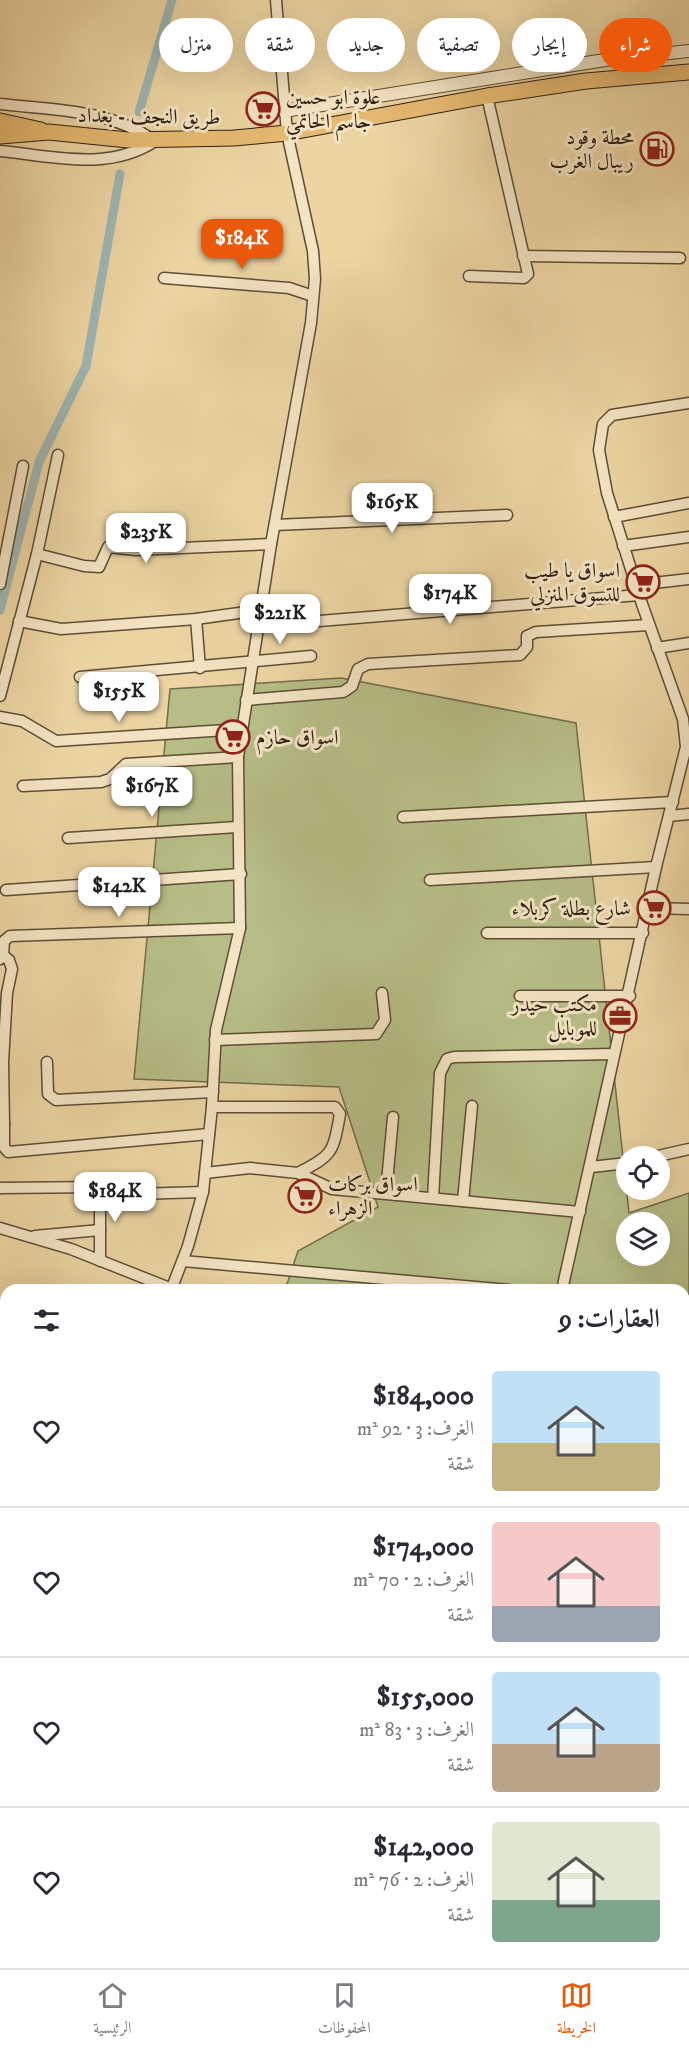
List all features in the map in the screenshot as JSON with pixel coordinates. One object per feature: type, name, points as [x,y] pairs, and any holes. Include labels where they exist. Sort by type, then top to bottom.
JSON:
[{"type":"main road","name":"طريق النجف - بغداد","points":[[0,135],[49,132],[154,141],[207,140],[287,133],[487,96],[586,81],[689,72]]},
{"type":"main road","points":[[0,121],[49,132]]},
{"type":"street","points":[[174,1284],[203,1192],[212,1107],[215,1040],[219,1012],[240,928],[241,874],[237,826],[238,757],[274,525],[311,323],[313,251],[287,133],[276,0]]},
{"type":"street","points":[[284,111],[605,60],[689,51]]},
{"type":"street","points":[[469,276],[525,278],[528,274],[487,96]]},
{"type":"street","points":[[0,104],[105,117],[136,129],[154,141],[124,156],[102,161],[0,151]]},
{"type":"street","points":[[523,256],[680,258]]},
{"type":"street","points":[[165,278],[289,288],[313,296]]},
{"type":"street","points":[[563,1284],[630,996],[656,867],[673,802],[686,765],[685,712],[657,648],[637,590],[614,517],[599,450],[603,424],[612,415],[689,403]]},
{"type":"street","points":[[0,696],[37,554],[58,455]]},
{"type":"street","points":[[0,584],[23,466]]},
{"type":"street","points":[[614,517],[689,503]]},
{"type":"street","points":[[274,525],[507,515]]},
{"type":"street","points":[[623,546],[689,537]]},
{"type":"street","points":[[37,554],[84,566],[99,567],[108,547],[136,550],[271,544]]},
{"type":"street","points":[[258,626],[637,590],[689,579]]},
{"type":"street","points":[[20,621],[61,629],[196,619],[261,610]]},
{"type":"street","points":[[196,619],[200,668]]},
{"type":"street","points":[[246,700],[343,692],[352,686],[358,669],[368,664],[520,655],[527,647],[527,636],[537,632],[649,625]]},
{"type":"street","points":[[657,648],[689,643]]},
{"type":"street","points":[[80,677],[200,668],[311,656]]},
{"type":"street","points":[[0,717],[22,721],[56,741],[242,729]]},
{"type":"street","points":[[23,786],[101,782],[110,779],[126,764],[238,757]]},
{"type":"street","points":[[403,817],[673,802]]},
{"type":"street","points":[[669,816],[689,814]]},
{"type":"street","points":[[68,838],[237,826]]},
{"type":"street","points":[[430,880],[656,867]]},
{"type":"street","points":[[6,890],[241,874]]},
{"type":"street","points":[[648,908],[689,909]]},
{"type":"street","points":[[209,1134],[8,1152],[4,1147],[2,1124],[4,992],[12,969],[9,960],[2,957],[4,941],[10,936],[240,928]]},
{"type":"street","points":[[487,933],[643,933]]},
{"type":"street","points":[[215,1040],[376,1034],[385,1020],[382,993]]},
{"type":"street","points":[[520,996],[630,996]]},
{"type":"street","points":[[433,1198],[440,1073],[447,1059],[615,1054]]},
{"type":"street","points":[[47,1062],[48,1094],[56,1100],[213,1092]]},
{"type":"street","points":[[463,1201],[472,1106]]},
{"type":"street","points":[[212,1107],[335,1107],[339,1114],[335,1144],[326,1158],[297,1173]]},
{"type":"street","points":[[386,1193],[393,1117]]},
{"type":"street","points":[[670,1153],[689,1149]]},
{"type":"street","points":[[591,1167],[616,1164]]},
{"type":"street","points":[[205,1173],[250,1168],[297,1173],[332,1189],[580,1212]]},
{"type":"street","points":[[0,1188],[100,1187],[100,1261]]},
{"type":"street","points":[[101,1195],[203,1192]]},
{"type":"street","points":[[0,1228],[29,1236],[159,1284]]},
{"type":"street","points":[[29,1236],[100,1230]]},
{"type":"street","points":[[183,1261],[442,1284]]},
{"type":"green space","points":[[341,678],[576,723],[622,1146],[616,1146],[616,1200],[628,1200],[629,1212],[616,1212],[616,1266],[670,1266],[670,1212],[632,1212],[689,1193],[689,1284],[287,1284],[298,1251],[378,1207],[339,1087],[134,1079],[170,689]]},
{"type":"waterway","points":[[139,112],[172,0]]},
{"type":"waterway","points":[[0,610],[39,462],[86,366],[120,174]]},
{"type":"place","name":"علوة ابو حسين جاسم الحاتمي","points":[[263,109]]},
{"type":"place","name":"محطة وقود ريبال الغرب","points":[[657,149]]},
{"type":"place","name":"اسواق يا طيب للتسوق المنزلي","points":[[643,582]]},
{"type":"place","name":"اسواق حازم","points":[[233,737]]},
{"type":"place","name":"شارع بطلة كربلاء","points":[[654,908]]},
{"type":"place","name":"مكتب حيدر للموبايل","points":[[620,1016]]},
{"type":"place","name":"اسواق بركات الزهراء","points":[[305,1196]]}]
